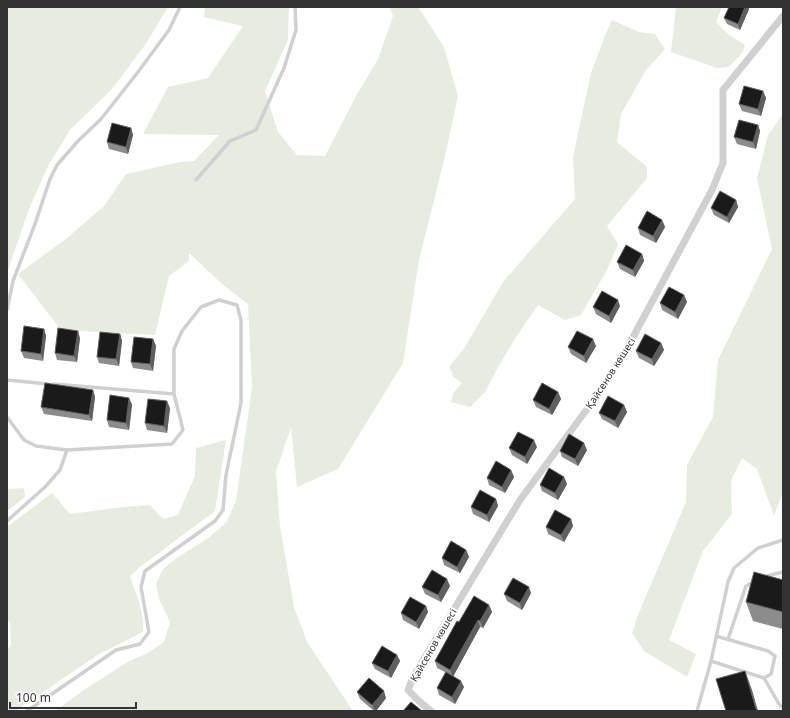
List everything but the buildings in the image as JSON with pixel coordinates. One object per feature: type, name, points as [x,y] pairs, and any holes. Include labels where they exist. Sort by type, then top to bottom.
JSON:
[{"type":"street","name":"Қайсенов көшесі","points":[[431,711],[408,690],[413,677],[520,500],[604,386],[632,339],[712,190],[723,162],[723,90],[783,16]]},
{"type":"lane","points":[[7,310],[13,282],[50,179],[57,165],[78,141],[101,119],[138,72],[169,30],[180,7]]},
{"type":"lane","points":[[196,180],[230,141],[256,130],[284,68],[296,30],[295,7]]},
{"type":"lane","points":[[7,417],[24,440],[36,446],[67,450],[172,444],[182,430],[174,394],[174,350],[182,331],[201,307],[219,300],[237,305],[241,320],[241,402],[226,475],[223,510],[215,521],[145,571],[141,587],[150,632],[140,644],[116,650],[27,711]]},
{"type":"lane","points":[[7,380],[174,394]]},
{"type":"lane","points":[[7,521],[45,487],[60,470],[67,450]]},
{"type":"lane","points":[[697,711],[711,661],[721,609],[728,582],[734,568],[758,548],[783,540]]},
{"type":"lane","points":[[728,639],[746,586],[760,578],[783,572]]},
{"type":"lane","points":[[716,636],[768,651],[774,656],[771,674],[764,678]]},
{"type":"lane","points":[[711,661],[764,678],[779,704],[783,708]]},
{"type":"shaded area","points":[[7,7],[168,7],[145,45],[112,89],[70,130],[49,164],[29,209],[7,273]]},
{"type":"shaded area","points":[[205,7],[289,7],[288,40],[265,91],[278,132],[297,155],[325,156],[356,96],[378,59],[393,16],[390,7],[418,7],[444,47],[458,96],[445,156],[419,260],[403,363],[338,469],[297,487],[291,427],[276,472],[280,526],[294,607],[307,642],[353,711],[55,711],[129,661],[146,654],[164,642],[170,622],[159,599],[156,584],[163,569],[175,559],[207,539],[226,523],[236,501],[252,387],[248,304],[223,285],[189,253],[189,261],[169,276],[155,335],[61,330],[18,274],[67,238],[104,206],[126,174],[180,162],[194,161],[219,135],[143,134],[168,87],[208,78],[243,26],[204,17]]},
{"type":"shaded area","points":[[676,7],[722,7],[716,22],[729,35],[745,45],[743,52],[729,67],[717,68],[671,52]]},
{"type":"shaded area","points":[[612,20],[639,32],[655,34],[665,49],[646,70],[621,114],[617,142],[647,167],[647,178],[607,226],[618,244],[607,270],[581,315],[565,320],[538,305],[518,334],[485,392],[470,407],[451,402],[454,392],[462,383],[453,376],[449,367],[465,347],[503,282],[575,199],[573,157],[591,73]]},
{"type":"shaded area","points":[[783,114],[783,492],[774,516],[757,469],[742,458],[731,481],[732,514],[703,551],[669,640],[696,654],[687,677],[644,651],[632,633],[638,615],[686,502],[687,465],[713,417],[718,360],[772,249],[757,178],[768,135]]},
{"type":"shaded area","points":[[226,440],[215,511],[130,576],[143,618],[143,632],[99,654],[15,711],[7,711],[7,650],[11,645],[10,622],[7,621],[7,527],[52,493],[70,514],[150,505],[163,519],[178,515],[195,476],[196,448]]},
{"type":"shaded area","points":[[24,488],[25,497],[7,511],[7,489]]}]
